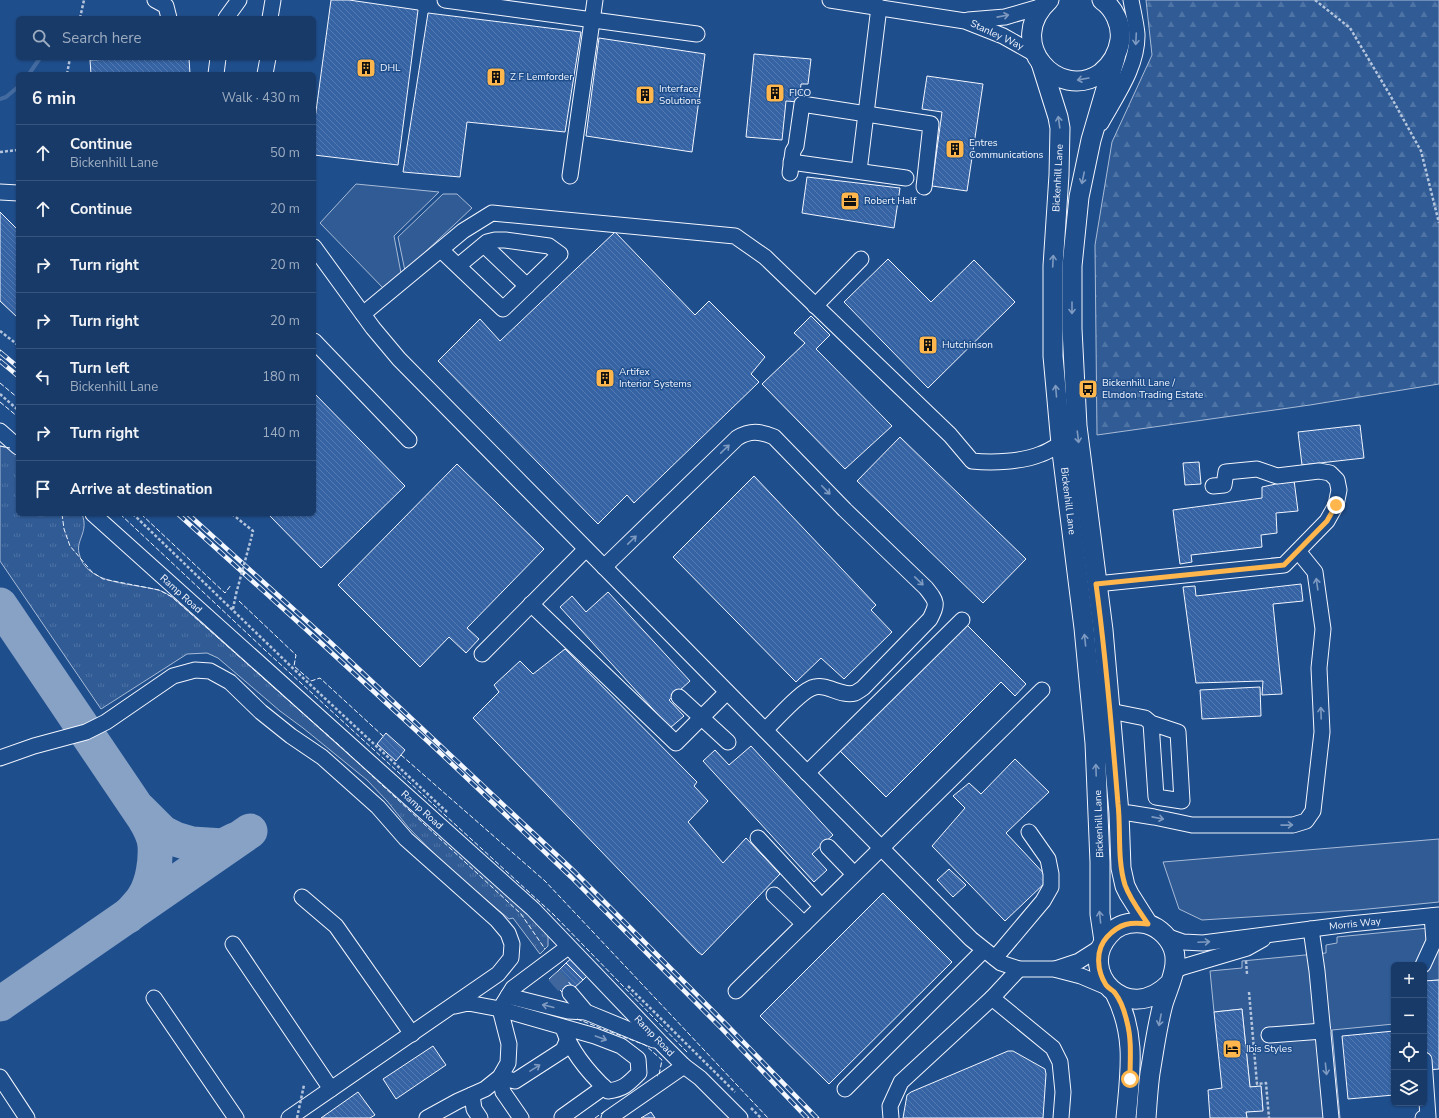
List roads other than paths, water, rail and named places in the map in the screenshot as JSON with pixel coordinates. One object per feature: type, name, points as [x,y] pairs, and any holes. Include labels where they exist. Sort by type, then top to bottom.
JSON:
[{"type":"main road","name":"Bickenhill Lane","points":[[1046,3],[1036,16],[1032,29],[1032,42],[1058,117],[1060,128],[1059,175],[1052,266],[1053,356],[1061,444],[1084,628],[1095,743],[1102,944]]},
{"type":"main road","name":"Bickenhill Lane","points":[[1110,4],[1119,24],[1121,36],[1091,140],[1080,197],[1072,266],[1072,329],[1077,426],[1103,630],[1119,813],[1121,868],[1125,886],[1148,924]]},
{"type":"main road","points":[[1038,59],[1050,72],[1061,78],[1079,80],[1097,75],[1107,68],[1115,58]]},
{"type":"main road","points":[[1126,1118],[1130,1079],[1131,1048],[1127,1023],[1123,1008],[1111,990],[1099,967],[1099,956],[1102,944],[1114,930],[1124,925],[1133,923],[1148,924],[1166,936],[1173,948],[1174,958],[1172,977],[1163,1004],[1150,1074],[1146,1118]]},
{"type":"main road","points":[[1111,990],[1130,999],[1148,998],[1164,989],[1172,977]]},
{"type":"street","points":[[155,0],[166,6],[168,16]]},
{"type":"street","points":[[227,16],[239,0]]},
{"type":"street","points":[[270,16],[273,0]]},
{"type":"street","points":[[445,0],[697,34]]},
{"type":"street","points":[[570,176],[595,0]]},
{"type":"street","points":[[830,0],[863,2],[879,7],[965,21]]},
{"type":"street","points":[[1091,140],[1130,68],[1135,51],[1137,34],[1131,0]]},
{"type":"street","name":"Stanley Way","points":[[965,21],[1005,17],[1046,3]]},
{"type":"street","points":[[859,171],[879,7]]},
{"type":"street","name":"Stanley Way","points":[[965,21],[1003,36],[1038,59]]},
{"type":"street","points":[[216,72],[218,60]]},
{"type":"street","points":[[265,72],[268,60]]},
{"type":"street","points":[[906,178],[859,171],[791,168],[792,151],[796,146],[802,104],[931,124],[924,187]]},
{"type":"street","points":[[0,192],[16,193]]},
{"type":"street","points":[[363,314],[463,231],[492,213],[735,236],[765,257],[950,435],[972,461],[992,462],[1022,458],[1041,454],[1061,444]]},
{"type":"street","points":[[441,250],[503,309],[560,254],[549,246],[525,242],[495,240],[487,242],[458,266]]},
{"type":"street","points":[[484,245],[527,286]]},
{"type":"street","points":[[316,250],[363,314],[399,359],[971,940],[1000,963],[1019,969],[1054,969],[1081,976],[1111,990]]},
{"type":"street","points":[[815,306],[861,258]]},
{"type":"street","points":[[316,343],[410,440]]},
{"type":"street","points":[[0,431],[16,445]]},
{"type":"street","points":[[604,567],[737,438],[744,434],[763,432],[774,437],[845,510],[926,588],[935,599],[936,608],[930,619],[863,688],[854,693],[846,693],[824,687],[815,687],[806,691],[765,730]]},
{"type":"street","points":[[1096,584],[1284,565],[1327,521],[1336,505],[1339,490],[1337,480],[1330,473],[1319,472],[1277,476],[1257,469],[1226,472],[1224,485],[1213,486]]},
{"type":"street","name":"Ramp Road","points":[[94,516],[533,909],[661,1043],[684,1066],[700,1078],[740,1118]]},
{"type":"street","points":[[482,654],[586,549]]},
{"type":"street","points":[[1119,813],[1154,816],[1192,825],[1293,825],[1306,821],[1313,811],[1322,732],[1319,668],[1323,629],[1315,572],[1298,551]]},
{"type":"street","points":[[531,604],[676,743],[727,692]]},
{"type":"street","points":[[808,773],[962,620]]},
{"type":"street","points":[[0,758],[34,746],[86,732],[106,722],[173,676],[196,670],[210,671],[230,682],[261,712],[291,736],[322,757],[378,807],[406,839],[497,920],[508,933],[512,944],[511,958],[498,974],[289,1118]]},
{"type":"street","points":[[736,991],[1042,690]]},
{"type":"street","points":[[679,697],[728,742]]},
{"type":"street","points":[[1110,711],[1145,718],[1151,723],[1178,732],[1182,801],[1156,797],[1151,723]]},
{"type":"street","points":[[845,1089],[990,954],[1043,901],[1051,887],[1051,874],[1048,859],[1029,832]]},
{"type":"street","points":[[758,838],[822,906]]},
{"type":"street","points":[[828,847],[854,874]]},
{"type":"street","points":[[774,894],[804,924]]},
{"type":"street","points":[[302,897],[336,926],[412,1034]]},
{"type":"street","points":[[1424,962],[1434,941],[1436,916]]},
{"type":"street","name":"Morris Way","points":[[1166,936],[1183,942],[1202,943],[1311,929],[1436,916]]},
{"type":"street","points":[[1311,929],[1317,970],[1331,1118]]},
{"type":"street","points":[[1172,977],[1183,967],[1246,948],[1271,934]]},
{"type":"street","points":[[233,944],[331,1089]]},
{"type":"street","points":[[1054,969],[1079,961],[1102,944]]},
{"type":"street","points":[[427,1118],[436,1112],[485,1089],[500,1077],[508,1063],[509,1044],[504,1002],[513,988],[550,969],[568,947]]},
{"type":"street","points":[[892,1118],[890,1106],[901,1082],[992,998],[1019,969]]},
{"type":"street","points":[[570,993],[586,1012]]},
{"type":"street","points":[[154,998],[236,1118]]},
{"type":"street","points":[[992,998],[1053,1048],[1060,1062],[1063,1092],[1061,1118]]},
{"type":"street","points":[[504,1002],[565,1034],[594,1036],[620,1046],[638,1059],[639,1073],[620,1090],[608,1091],[594,1078],[565,1034]]},
{"type":"street","points":[[450,1007],[468,1003],[504,1002],[586,1012],[661,1043]]},
{"type":"street","points":[[1269,1035],[1323,1031]]},
{"type":"street","points":[[500,1077],[515,1081],[563,1050],[565,1034]]},
{"type":"street","points":[[608,1118],[684,1066]]},
{"type":"street","points":[[1423,1118],[1428,1117],[1425,1070]]},
{"type":"street","points":[[0,1077],[27,1118]]},
{"type":"street","points":[[500,1077],[503,1092],[521,1118]]},
{"type":"street","points":[[562,1117],[604,1087]]},
{"type":"street","points":[[472,1095],[474,1109],[480,1118]]},
{"type":"waterway","points":[[30,72],[39,60]]},
{"type":"waterway","points":[[0,99],[6,97],[16,89]]},
{"type":"tunnel","points":[[554,975],[570,993]]},
{"type":"railway","points":[[0,352],[16,365]]},
{"type":"railway","points":[[0,361],[16,374]]},
{"type":"railway","points":[[180,516],[435,748],[571,877],[723,1030],[807,1118]]},
{"type":"railway","points":[[190,516],[330,642],[575,872],[817,1118]]},
{"type":"place","name":"DHL","points":[[366,68]]},
{"type":"place","name":"Z F Lemforder","points":[[496,77]]},
{"type":"place","name":"FICO","points":[[775,93]]},
{"type":"place","name":"Interface Solutions","points":[[645,95]]},
{"type":"place","name":"Entres Communications","points":[[955,149]]},
{"type":"place","name":"Robert Half","points":[[850,201]]},
{"type":"place","name":"Hutchinson","points":[[928,345]]},
{"type":"place","name":"Artifex Interior Systems","points":[[605,378]]},
{"type":"place","name":"Bickenhill Lane / Elmdon Trading Estate","points":[[1088,389]]},
{"type":"place","name":"Ibis Styles","points":[[1232,1049]]}]
